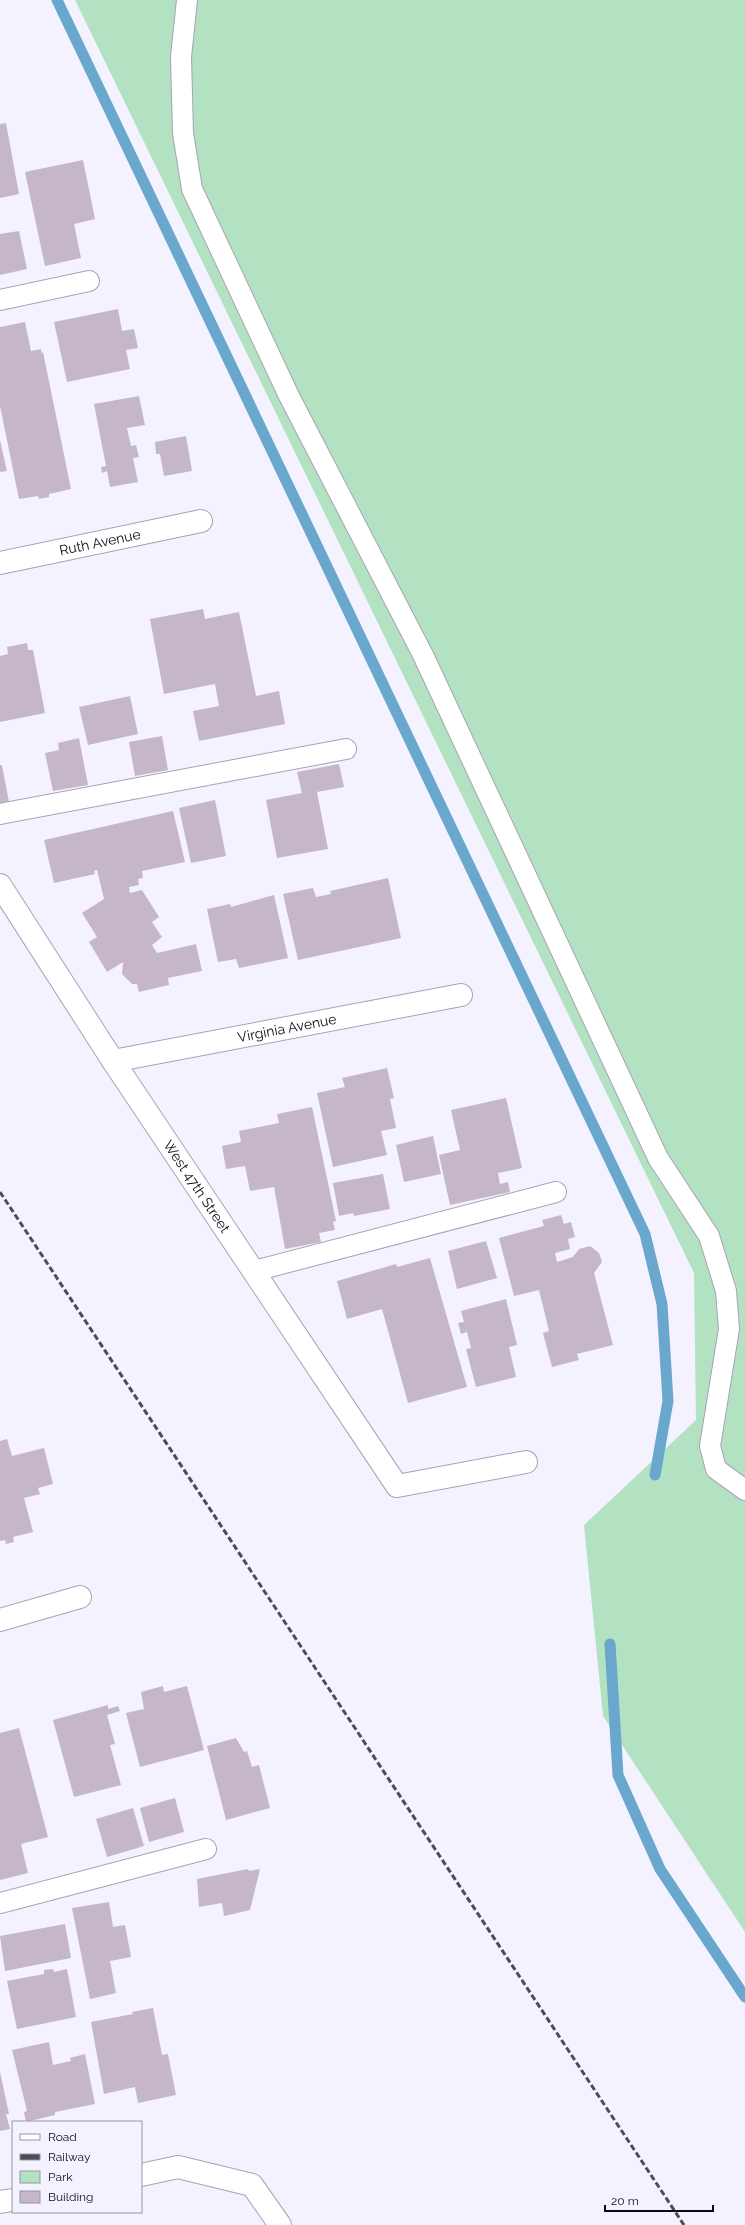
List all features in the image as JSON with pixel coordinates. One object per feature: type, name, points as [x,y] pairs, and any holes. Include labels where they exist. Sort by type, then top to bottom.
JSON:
[{"type":"street","name":"Ruth Avenue","points":[[0,563],[201,521]]},
{"type":"street","name":"West 47th Street","points":[[0,885],[113,1062],[397,1486],[526,1462]]},
{"type":"street","name":"Virginia Avenue","points":[[113,1062],[461,995]]},
{"type":"street","points":[[0,1620],[80,1597]]},
{"type":"street","points":[[142,2175],[178,2168],[252,2185],[280,2225]]},
{"type":"street","points":[[0,2202],[12,2200]]},
{"type":"lane","points":[[187,0],[181,57],[183,133],[192,190],[289,396],[423,655],[658,1158],[709,1236],[726,1291],[729,1329],[710,1446],[716,1469],[745,1490]]},
{"type":"lane","points":[[0,300],[89,282]]},
{"type":"lane","points":[[0,814],[346,749]]},
{"type":"lane","points":[[254,1271],[556,1192]]},
{"type":"lane","points":[[0,1902],[206,1848]]},
{"type":"green space","points":[[75,0],[745,0],[745,1932],[603,1716],[584,1525],[696,1420],[694,1273]]},
{"type":"building","points":[[6,123],[19,194],[0,198],[0,124]]},
{"type":"building","points":[[83,160],[95,219],[74,224],[81,258],[45,266],[25,172]]},
{"type":"building","points":[[19,231],[27,269],[0,275],[0,234]]},
{"type":"building","points":[[118,309],[122,331],[134,329],[138,348],[126,350],[130,369],[67,382],[54,322]]},
{"type":"building","points":[[25,322],[31,351],[41,349],[41,353],[43,352],[71,489],[49,494],[49,497],[39,499],[38,496],[19,499],[0,406],[0,327]]},
{"type":"building","points":[[139,396],[145,425],[127,428],[131,446],[136,445],[139,457],[133,458],[138,482],[110,487],[107,471],[102,473],[101,467],[106,466],[94,404]]},
{"type":"building","points":[[186,436],[192,471],[164,476],[160,454],[156,454],[155,442]]},
{"type":"building","points":[[0,440],[7,471],[0,472]]},
{"type":"building","points":[[203,609],[205,619],[239,612],[256,696],[279,691],[285,724],[199,741],[193,711],[219,706],[215,684],[164,694],[150,619]]},
{"type":"building","points":[[27,643],[28,650],[33,650],[45,713],[0,722],[0,656],[8,654],[7,647]]},
{"type":"building","points":[[130,696],[138,734],[88,745],[79,707]]},
{"type":"building","points":[[162,736],[168,770],[135,776],[129,742]]},
{"type":"building","points":[[79,738],[88,785],[53,791],[45,753],[59,750],[58,743]]},
{"type":"building","points":[[339,764],[344,787],[317,792],[328,849],[277,858],[266,800],[302,793],[297,772]]},
{"type":"building","points":[[0,765],[2,765],[9,802],[0,804]]},
{"type":"building","points":[[215,800],[226,856],[191,863],[179,808]]},
{"type":"building","points":[[173,811],[185,862],[142,871],[143,878],[138,879],[139,885],[129,887],[130,893],[142,890],[159,917],[152,922],[162,937],[152,945],[157,953],[196,944],[202,971],[168,978],[169,985],[139,992],[137,984],[132,984],[122,974],[123,962],[107,972],[89,942],[97,937],[82,913],[104,899],[97,870],[94,871],[95,874],[54,883],[44,840]]},
{"type":"building","points":[[388,878],[401,938],[298,960],[283,894],[313,888],[316,897],[331,894],[330,891]]},
{"type":"building","points":[[274,895],[288,958],[239,968],[236,959],[218,962],[207,909],[230,904],[231,907]]},
{"type":"building","points":[[387,1068],[394,1098],[390,1099],[396,1128],[381,1131],[387,1155],[333,1167],[317,1093],[345,1087],[342,1078]]},
{"type":"building","points":[[506,1098],[522,1168],[498,1173],[500,1184],[508,1182],[510,1192],[450,1205],[439,1155],[460,1150],[451,1110]]},
{"type":"building","points":[[312,1107],[336,1221],[333,1222],[335,1230],[319,1233],[321,1242],[285,1249],[274,1187],[250,1191],[245,1166],[226,1169],[222,1146],[241,1142],[239,1131],[279,1123],[277,1114]]},
{"type":"building","points":[[433,1136],[441,1174],[404,1182],[396,1145]]},
{"type":"building","points":[[383,1174],[390,1209],[354,1216],[353,1213],[339,1216],[333,1183]]},
{"type":"building","points":[[561,1215],[564,1224],[571,1222],[575,1237],[568,1239],[570,1249],[555,1253],[557,1262],[573,1257],[579,1249],[590,1246],[599,1253],[602,1262],[594,1273],[613,1345],[577,1354],[579,1360],[552,1367],[543,1333],[549,1331],[539,1290],[514,1296],[499,1238],[544,1226],[542,1220]]},
{"type":"building","points":[[486,1241],[497,1278],[457,1289],[448,1251]]},
{"type":"building","points":[[430,1258],[467,1387],[408,1403],[382,1309],[347,1319],[337,1281],[396,1264],[397,1267]]},
{"type":"building","points":[[506,1299],[517,1345],[509,1347],[516,1377],[476,1387],[466,1349],[471,1348],[467,1332],[461,1334],[458,1323],[464,1322],[461,1311]]},
{"type":"building","points":[[7,1439],[12,1456],[44,1448],[53,1484],[38,1488],[40,1494],[24,1498],[33,1532],[13,1537],[14,1542],[6,1544],[5,1540],[0,1541],[0,1441]]},
{"type":"building","points":[[163,1686],[164,1692],[187,1686],[204,1750],[140,1767],[126,1713],[144,1709],[141,1692]]},
{"type":"building","points":[[108,1705],[108,1709],[118,1706],[120,1711],[107,1715],[115,1744],[110,1745],[121,1785],[74,1797],[53,1720]]},
{"type":"building","points":[[19,1728],[48,1837],[21,1844],[28,1873],[0,1880],[0,1733]]},
{"type":"building","points":[[236,1738],[244,1752],[247,1751],[252,1767],[259,1765],[270,1808],[226,1820],[207,1746]]},
{"type":"building","points":[[175,1798],[184,1832],[149,1842],[140,1808]]},
{"type":"building","points":[[133,1808],[144,1846],[107,1857],[96,1819]]},
{"type":"building","points":[[248,1869],[249,1871],[260,1869],[250,1910],[224,1916],[222,1903],[199,1907],[197,1879]]},
{"type":"building","points":[[109,1902],[113,1927],[125,1925],[131,1957],[110,1961],[116,1993],[90,1999],[72,1908]]},
{"type":"building","points":[[65,1924],[71,1958],[5,1971],[0,1936]]},
{"type":"building","points":[[53,1969],[54,1972],[67,1969],[76,2017],[17,2029],[7,1981],[44,1974],[44,1970]]},
{"type":"building","points":[[153,2008],[162,2055],[168,2054],[176,2095],[138,2103],[135,2087],[104,2094],[91,2022],[133,2014],[132,2012]]},
{"type":"building","points":[[49,2042],[53,2065],[71,2061],[70,2058],[85,2054],[95,2104],[55,2112],[55,2115],[26,2121],[24,2112],[27,2111],[12,2050]]},
{"type":"building","points":[[0,2072],[9,2114],[6,2114],[10,2129],[0,2131]]},
{"type":"waterway","points":[[57,0],[645,1234],[662,1304],[668,1401],[655,1475]]},
{"type":"waterway","points":[[610,1644],[618,1775],[660,1869],[745,1997]]},
{"type":"railway","points":[[0,1192],[684,2225]]}]
